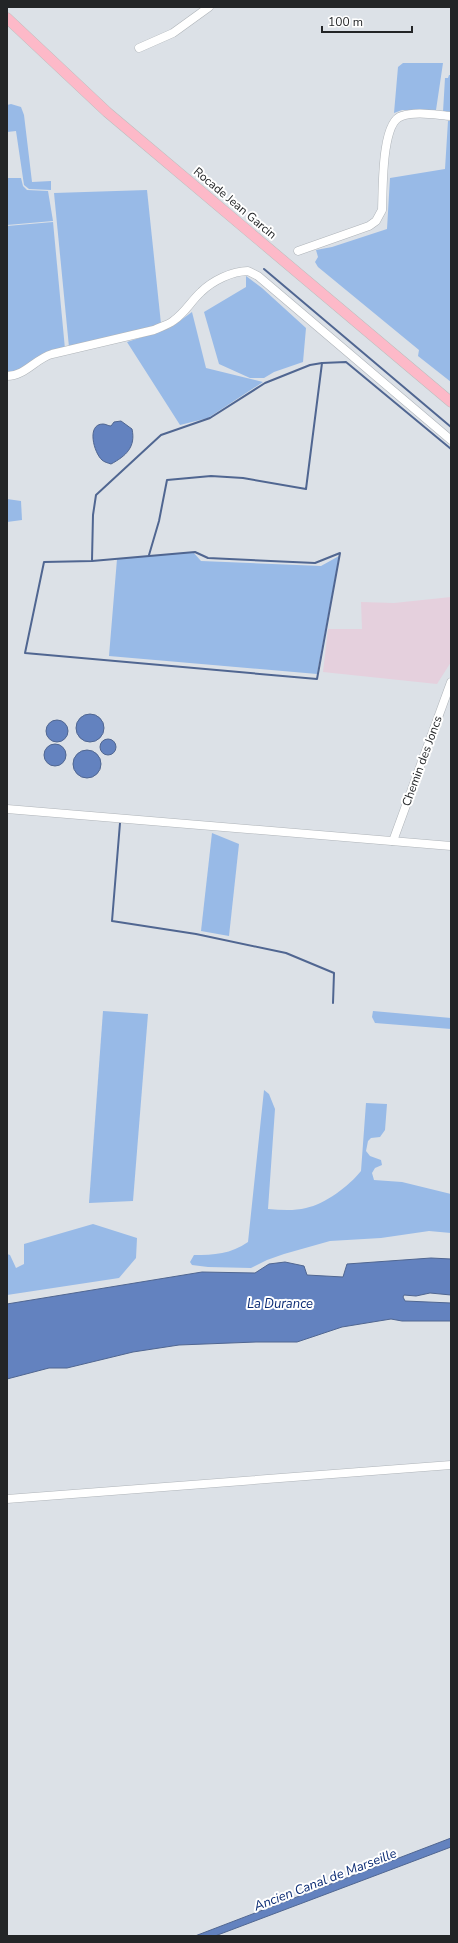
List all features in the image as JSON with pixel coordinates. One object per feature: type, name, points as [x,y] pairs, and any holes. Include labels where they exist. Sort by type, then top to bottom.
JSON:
[{"type":"main road","name":"Rocade Jean Garcin","points":[[7,18],[107,112],[451,402]]},
{"type":"street","points":[[139,48],[173,33],[209,7]]},
{"type":"street","points":[[298,251],[369,226],[379,217],[382,210],[387,138],[392,125],[397,118],[408,115],[451,116]]},
{"type":"street","points":[[7,376],[18,375],[45,356],[154,330],[168,324],[180,316],[200,292],[214,282],[229,275],[248,271],[258,276],[451,440]]},
{"type":"street","name":"Chemin des Joncs","points":[[392,841],[451,682]]},
{"type":"street","points":[[7,809],[451,846]]},
{"type":"street","points":[[7,1499],[451,1465]]},
{"type":"shaded area","points":[[403,63],[443,63],[436,110],[402,110],[394,113],[398,67]]},
{"type":"shaded area","points":[[449,75],[451,75],[451,112],[443,112],[445,78],[448,78]]},
{"type":"shaded area","points":[[11,104],[21,107],[24,115],[32,182],[51,181],[51,190],[29,189],[24,185],[16,131],[7,132],[7,105]]},
{"type":"shaded area","points":[[448,121],[451,121],[451,382],[418,356],[419,350],[318,267],[315,262],[318,257],[316,250],[332,247],[387,229],[390,178],[445,169]]},
{"type":"shaded area","points":[[7,178],[21,178],[23,186],[27,190],[48,191],[53,221],[7,225]]},
{"type":"shaded area","points":[[147,190],[161,324],[69,347],[54,193]]},
{"type":"shaded area","points":[[53,222],[65,349],[14,374],[7,373],[7,226]]},
{"type":"shaded area","points":[[246,276],[262,288],[306,328],[303,362],[274,372],[264,378],[250,378],[219,364],[204,312],[246,287]]},
{"type":"shaded area","points":[[192,312],[206,368],[263,382],[208,418],[180,425],[127,342],[170,328]]},
{"type":"shaded area","points":[[7,499],[21,501],[22,520],[7,522]]},
{"type":"shaded area","points":[[193,552],[201,561],[321,566],[339,556],[317,674],[109,656],[117,559]]},
{"type":"shaded area","points":[[451,597],[451,662],[437,684],[323,672],[328,629],[362,629],[361,602],[394,603]]},
{"type":"shaded area","points":[[212,833],[239,844],[229,936],[201,931]]},
{"type":"shaded area","points":[[103,1011],[148,1014],[133,1201],[89,1203]]},
{"type":"shaded area","points":[[373,1011],[451,1018],[451,1029],[375,1023],[372,1017]]},
{"type":"shaded area","points":[[264,1090],[269,1094],[275,1109],[268,1209],[292,1210],[313,1206],[336,1194],[350,1183],[361,1171],[366,1103],[387,1104],[385,1130],[380,1137],[371,1138],[368,1141],[366,1151],[370,1156],[381,1160],[382,1165],[375,1168],[372,1173],[374,1180],[402,1182],[451,1194],[451,1233],[429,1231],[381,1238],[330,1241],[284,1254],[251,1268],[192,1265],[190,1262],[194,1255],[222,1253],[235,1249],[248,1242]]},
{"type":"shaded area","points":[[93,1224],[137,1238],[136,1258],[119,1278],[7,1295],[7,1254],[10,1255],[16,1268],[24,1264],[24,1244]]},
{"type":"water","points":[[121,421],[132,429],[133,441],[129,450],[121,458],[111,464],[103,461],[96,451],[93,434],[98,425],[103,424],[111,426],[114,422]]},
{"type":"water","points":[[90,714],[96,715],[100,718],[103,722],[103,734],[100,738],[96,741],[90,742],[84,741],[80,738],[77,734],[76,728],[77,722],[80,718],[84,715]]},
{"type":"water","points":[[57,720],[65,723],[68,731],[65,739],[57,742],[49,739],[46,731],[49,723]]},
{"type":"water","points":[[105,739],[111,739],[116,744],[114,753],[111,755],[105,755],[100,750],[100,744]]},
{"type":"water","points":[[55,744],[63,747],[66,755],[63,763],[55,766],[47,763],[44,755],[47,747]]},
{"type":"water","points":[[87,750],[93,751],[97,754],[100,758],[100,770],[97,774],[93,777],[87,778],[81,777],[77,774],[74,770],[73,764],[74,758],[77,754],[81,751]]},
{"type":"water","name":"La Durance","points":[[431,1258],[451,1259],[451,1295],[430,1293],[416,1296],[404,1295],[403,1297],[405,1301],[451,1303],[451,1321],[402,1321],[391,1319],[342,1327],[297,1342],[179,1345],[133,1352],[67,1368],[49,1368],[7,1379],[7,1304],[202,1272],[255,1273],[269,1264],[285,1262],[304,1266],[307,1275],[343,1277],[347,1264]]},
{"type":"water","name":"Ancien Canal de Marseille","points":[[451,1838],[451,1847],[215,1936],[195,1936]]},
{"type":"waterway","points":[[264,269],[451,427]]},
{"type":"waterway","points":[[149,555],[159,521],[167,480],[211,476],[243,478],[306,489],[322,363],[346,362],[451,449]]},
{"type":"waterway","points":[[92,560],[93,515],[96,495],[161,435],[210,418],[265,383],[310,365],[322,363]]},
{"type":"waterway","points":[[195,552],[208,558],[315,563],[340,553],[317,679],[25,653],[44,562],[92,561],[195,552]]},
{"type":"waterway","points":[[120,823],[112,921],[196,934],[286,953],[334,973],[333,1003]]}]
